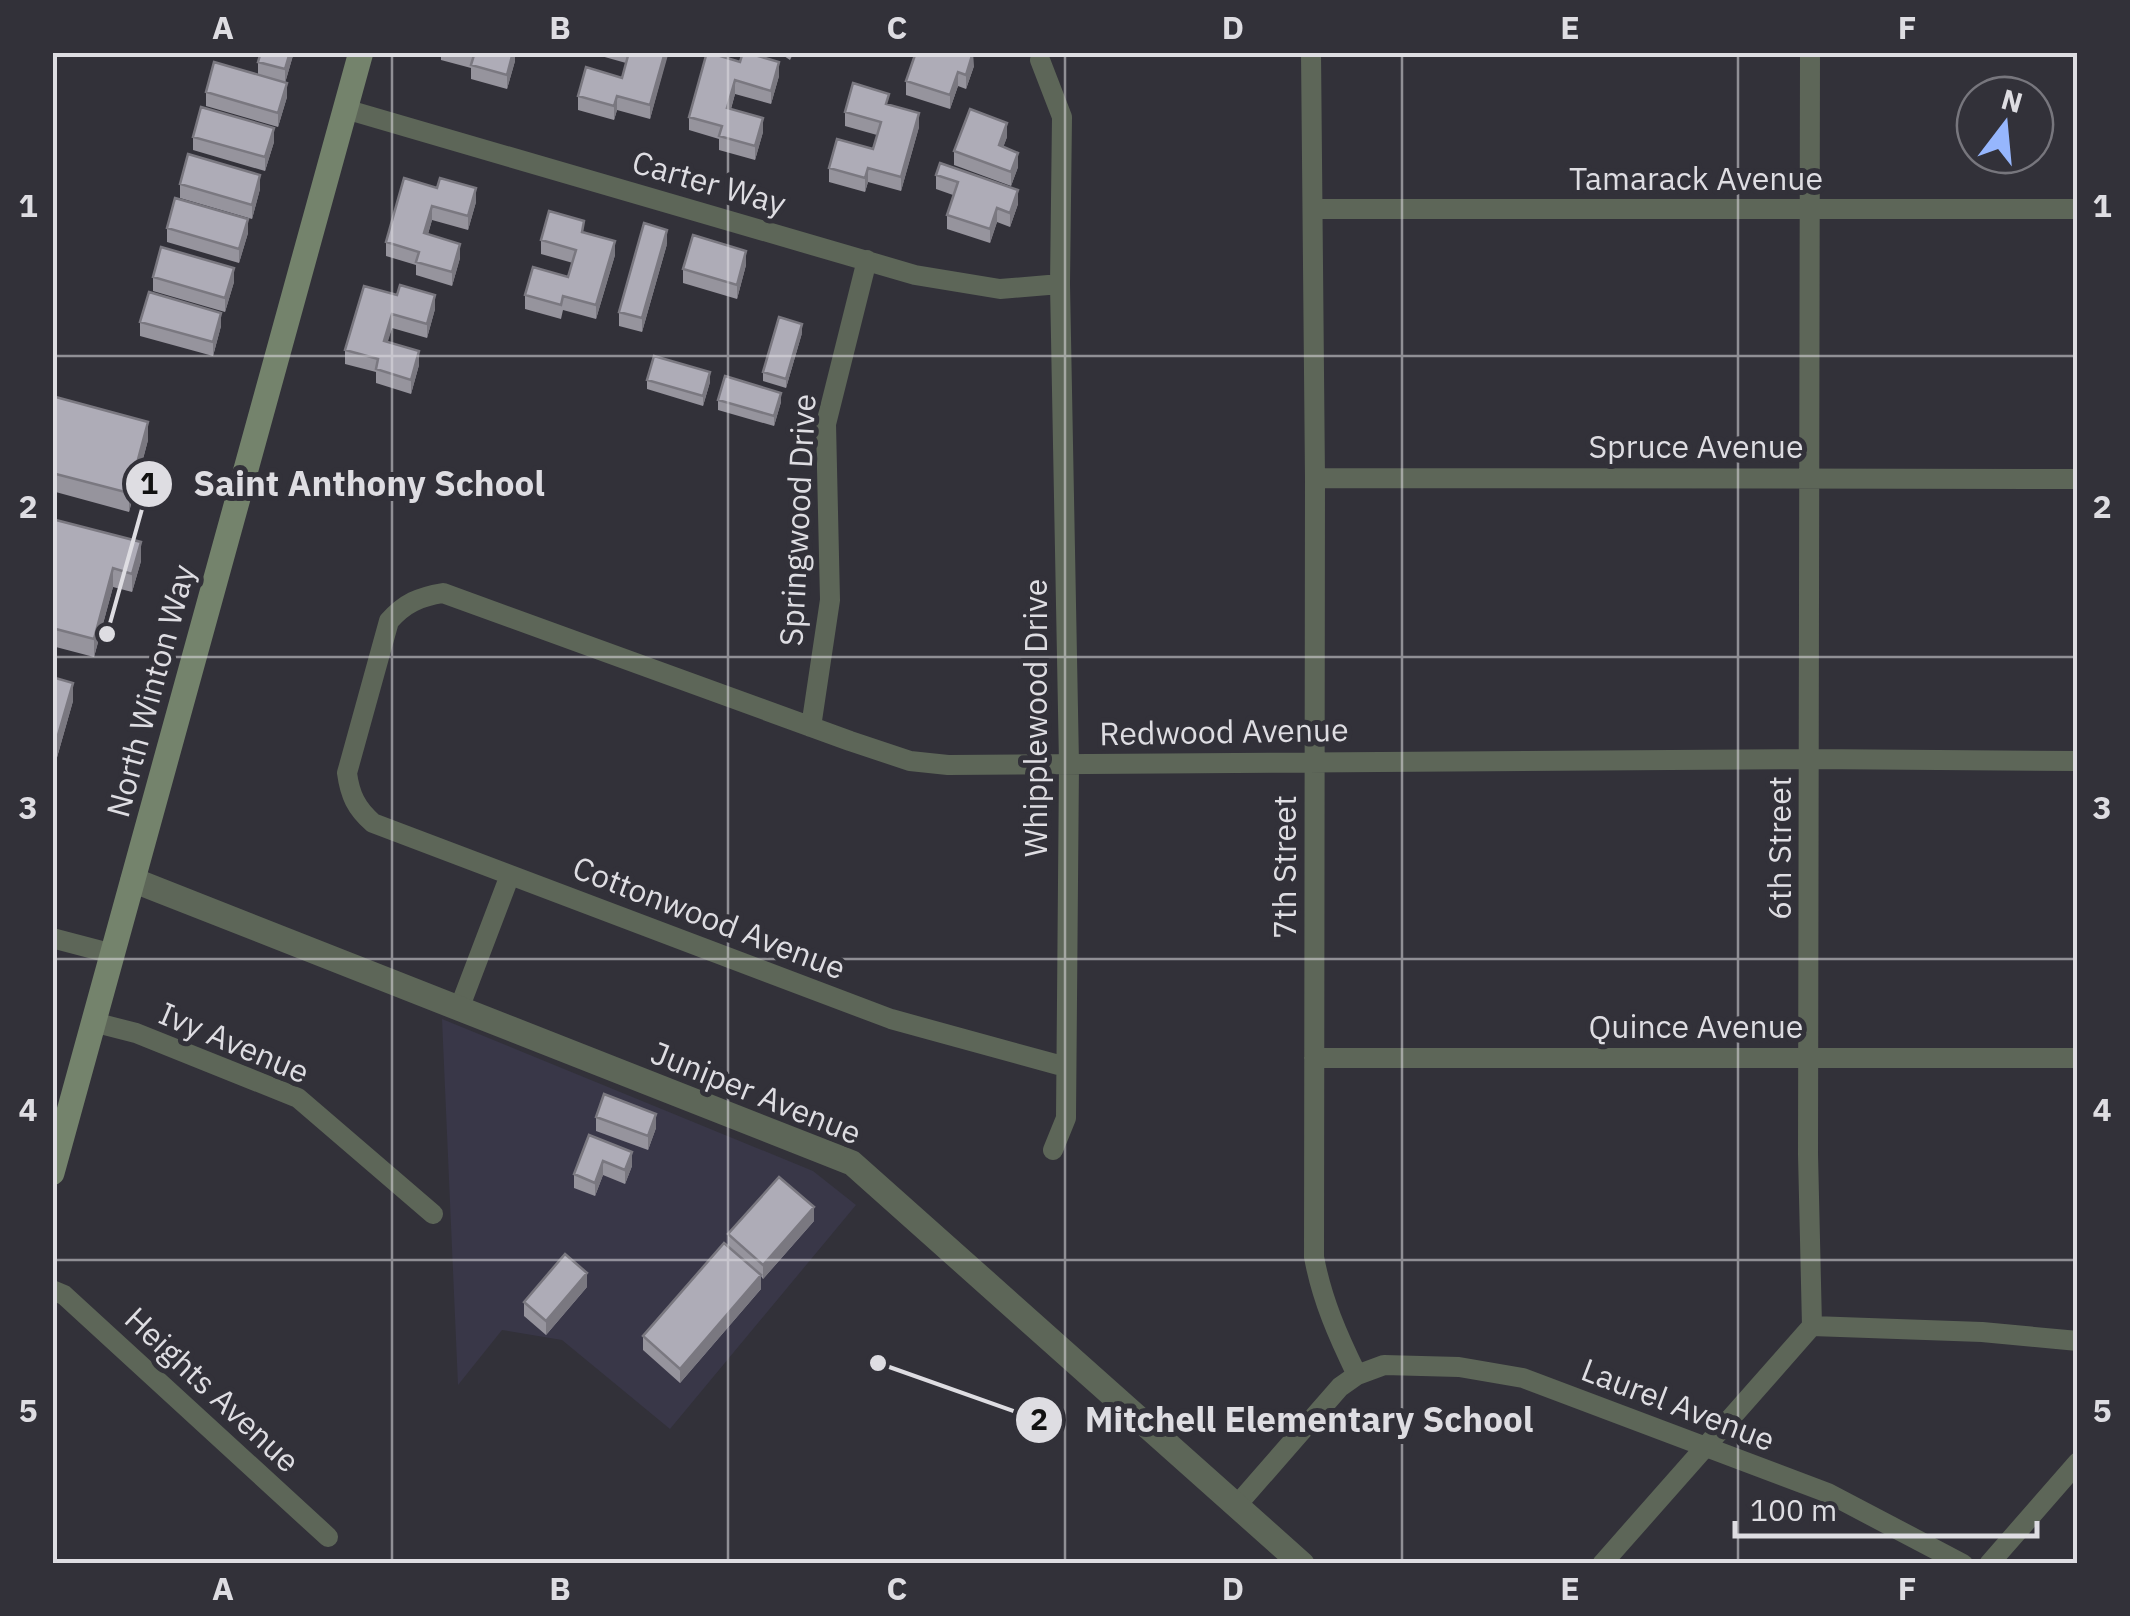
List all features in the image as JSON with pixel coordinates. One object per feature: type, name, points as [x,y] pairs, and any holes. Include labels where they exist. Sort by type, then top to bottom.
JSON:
[{"type":"main road","name":"North Winton Way","points":[[52,1174],[361,52]]},
{"type":"street","name":"7th Street","points":[[1311,52],[1314,1257],[1333,1326],[1357,1375]]},
{"type":"street","name":"6th Street","points":[[1810,52],[1808,1057],[1812,1326]]},
{"type":"street","name":"Whipplewood Drive","points":[[1040,60],[1062,117],[1060,284],[1069,764],[1066,1118],[1053,1150]]},
{"type":"street","name":"Carter Way","points":[[345,110],[915,275],[1000,289],[1060,284]]},
{"type":"street","name":"Tamarack Avenue","points":[[1314,209],[2078,209]]},
{"type":"street","name":"Springwood Drive","points":[[811,727],[830,600],[826,424],[867,260]]},
{"type":"street","name":"Spruce Avenue","points":[[1315,478],[2078,479]]},
{"type":"street","name":"Redwood Avenue","points":[[349,791],[348,773],[389,621],[403,605],[443,593],[811,727],[910,760],[948,765],[2078,761]]},
{"type":"street","name":"Cottonwood Avenue","points":[[349,791],[359,811],[373,823],[892,1020],[1066,1067]]},
{"type":"street","points":[[459,1009],[510,875]]},
{"type":"street","name":"Juniper Avenue","points":[[133,880],[852,1163],[1302,1564]]},
{"type":"street","points":[[52,938],[113,954]]},
{"type":"street","name":"Ivy Avenue","points":[[94,1022],[136,1034],[298,1098],[432,1214]]},
{"type":"street","name":"Quince Avenue","points":[[1314,1058],[2078,1058]]},
{"type":"street","name":"Heights Avenue","points":[[52,1290],[64,1295],[328,1537]]},
{"type":"street","points":[[1602,1564],[1812,1326],[1982,1332],[2078,1341]]},
{"type":"street","name":"Laurel Avenue","points":[[1357,1375],[1384,1365],[1459,1367],[1523,1378],[1828,1493],[1963,1564]]},
{"type":"street","points":[[1237,1505],[1340,1387],[1357,1375]]},
{"type":"street","points":[[1989,1564],[2078,1462]]},
{"type":"shaded area","points":[[442,1019],[813,1171],[856,1205],[670,1429],[562,1340],[502,1330],[458,1385]]},
{"type":"building","points":[[261,52],[290,52],[285,69],[258,62]]},
{"type":"building","points":[[464,52],[513,52],[507,75],[471,65],[474,55]]},
{"type":"building","points":[[629,52],[665,52],[650,105],[617,96],[614,106],[578,96],[586,67],[622,78]]},
{"type":"building","points":[[707,52],[740,62],[744,52],[779,62],[771,91],[735,80],[727,108],[763,118],[755,146],[719,136],[722,126],[689,117]]},
{"type":"building","points":[[916,52],[973,52],[966,75],[958,72],[950,95],[906,81]]},
{"type":"building","points":[[214,62],[287,83],[278,113],[206,92]]},
{"type":"building","points":[[853,83],[889,94],[886,104],[919,113],[901,177],[868,168],[865,178],[829,168],[837,139],[873,149],[881,122],[845,112]]},
{"type":"building","points":[[201,107],[274,128],[265,157],[193,137]]},
{"type":"building","points":[[970,109],[1007,123],[999,145],[1018,153],[1011,172],[954,151]]},
{"type":"building","points":[[188,154],[260,175],[252,205],[180,184]]},
{"type":"building","points":[[940,163],[1018,190],[1010,213],[997,208],[990,229],[947,215],[958,182],[936,175]]},
{"type":"building","points":[[404,178],[437,188],[440,178],[476,188],[468,216],[432,206],[424,233],[460,244],[452,272],[416,262],[419,252],[386,242]]},
{"type":"building","points":[[175,198],[248,219],[239,249],[167,228]]},
{"type":"building","points":[[549,211],[584,221],[582,232],[615,241],[596,305],[563,296],[561,305],[525,295],[533,267],[568,277],[576,250],[541,240]]},
{"type":"building","points":[[644,223],[667,230],[642,318],[619,312]]},
{"type":"building","points":[[693,235],[746,251],[737,285],[683,269]]},
{"type":"building","points":[[161,247],[234,268],[225,298],[153,277]]},
{"type":"building","points":[[400,285],[435,295],[427,324],[392,314],[384,341],[419,351],[411,380],[376,369],[378,359],[345,350],[364,286],[397,295]]},
{"type":"building","points":[[149,292],[221,313],[213,342],[140,322]]},
{"type":"building","points":[[779,317],[802,324],[786,379],[763,372]]},
{"type":"building","points":[[654,356],[710,372],[703,396],[647,380]]},
{"type":"building","points":[[725,376],[781,393],[774,416],[718,400]]},
{"type":"building","points":[[52,396],[148,422],[129,493],[52,473]]},
{"type":"building","points":[[52,519],[141,542],[132,574],[113,568],[94,639],[52,628]]},
{"type":"building","points":[[52,677],[73,683],[54,749],[52,749]]},
{"type":"building","points":[[604,1094],[656,1114],[648,1136],[596,1117]]},
{"type":"building","points":[[589,1135],[632,1152],[625,1170],[603,1161],[595,1183],[574,1174]]},
{"type":"building","points":[[779,1177],[814,1207],[763,1265],[728,1234]]},
{"type":"building","points":[[724,1243],[761,1275],[680,1369],[643,1336]]},
{"type":"building","points":[[565,1254],[587,1273],[546,1321],[524,1302]]},
{"type":"place","name":"Saint Anthony School","points":[[107,634]]},
{"type":"place","name":"Mitchell Elementary School","points":[[878,1363]]}]
